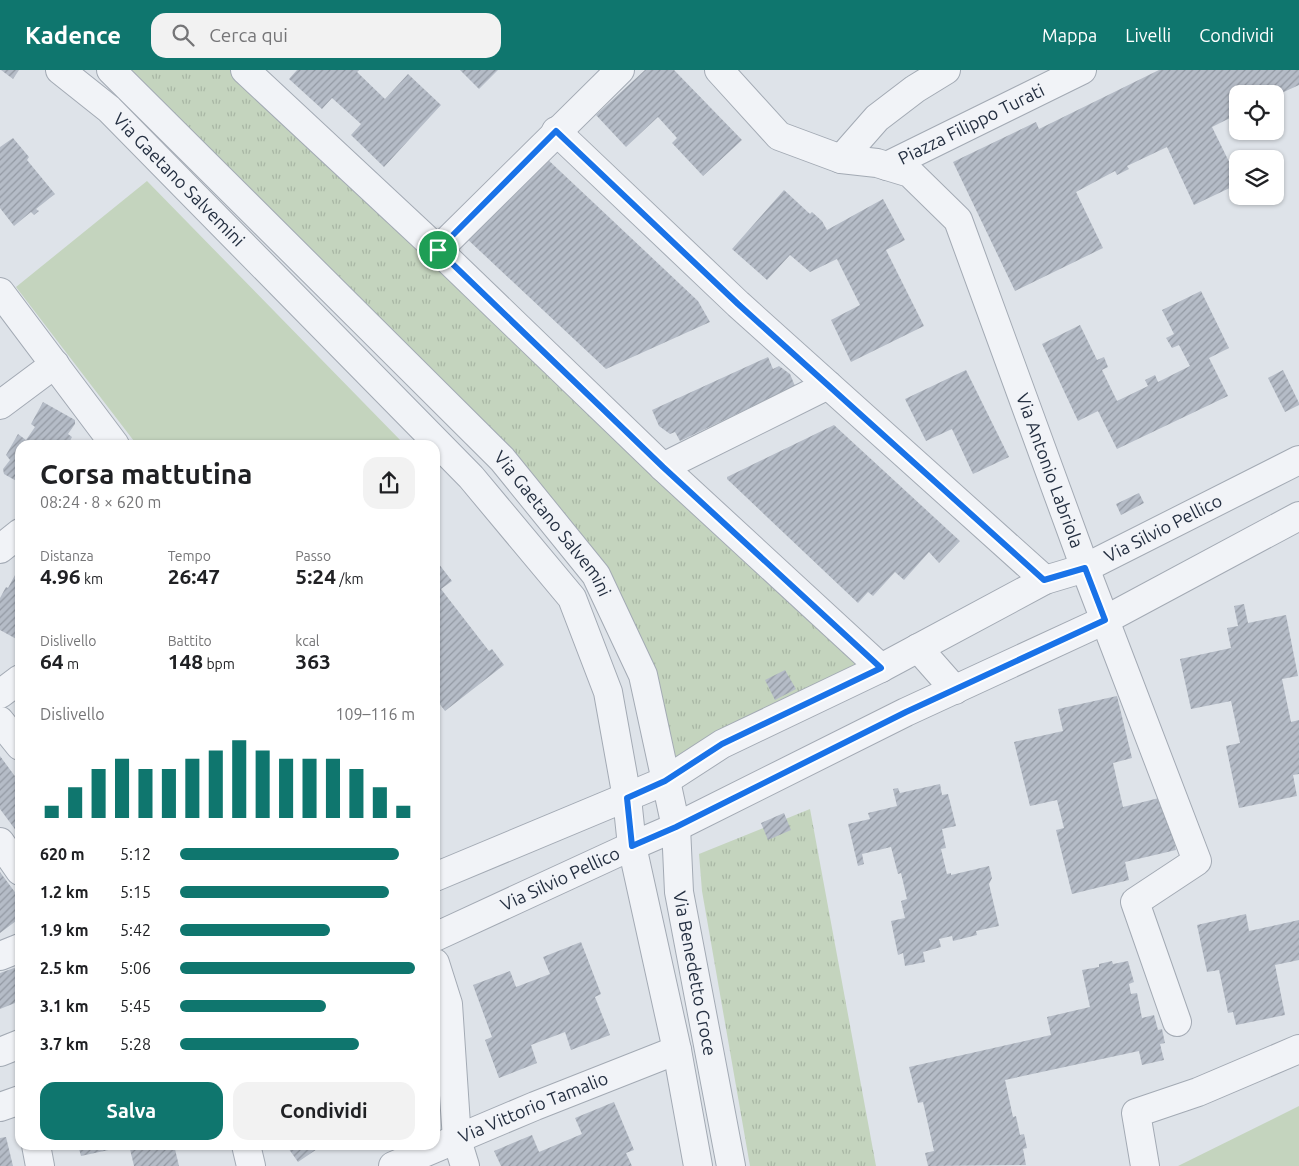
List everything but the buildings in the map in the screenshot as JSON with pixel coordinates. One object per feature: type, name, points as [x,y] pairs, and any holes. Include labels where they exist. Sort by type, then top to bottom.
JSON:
[{"type":"street","name":"Via Gaetano Salvemini","points":[[60,70],[109,109],[435,440]]},
{"type":"street","name":"Via Gaetano Salvemini","points":[[111,70],[502,460],[596,575],[643,675],[665,781]]},
{"type":"street","points":[[245,70],[438,250],[663,467],[881,668]]},
{"type":"street","points":[[438,250],[556,131],[620,70]]},
{"type":"street","name":"Via Antonio Labriola","points":[[718,70],[779,136],[841,159],[877,163],[910,173],[958,220],[1085,568],[1197,861],[1135,902],[1177,1022]]},
{"type":"street","points":[[841,159],[877,118],[915,89],[946,70]]},
{"type":"street","name":"Piazza Filippo Turati","points":[[887,166],[1082,70]]},
{"type":"street","points":[[556,131],[738,304],[1044,580]]},
{"type":"street","points":[[293,296],[316,274]]},
{"type":"street","points":[[0,292],[111,440]]},
{"type":"street","points":[[334,338],[358,316]]},
{"type":"street","points":[[0,405],[55,364]]},
{"type":"street","points":[[663,467],[828,385]]},
{"type":"street","name":"Via Gaetano Salvemini","points":[[440,446],[471,477],[572,598],[608,692],[627,798]]},
{"type":"street","name":"Via Silvio Pellico","points":[[440,870],[627,798],[665,781],[722,744],[881,668],[1044,580],[1085,568],[1299,460]]},
{"type":"street","name":"Via Silvio Pellico","points":[[440,935],[676,827],[906,712],[1105,620],[1299,516]]},
{"type":"street","points":[[0,549],[15,537]]},
{"type":"street","points":[[918,648],[954,690]]},
{"type":"street","points":[[0,694],[15,683]]},
{"type":"street","points":[[0,721],[15,740]]},
{"type":"street","name":"Via Benedetto Croce","points":[[665,781],[676,827],[679,892],[731,1166]]},
{"type":"street","name":"Via Benedetto Croce","points":[[627,798],[632,846],[676,1050],[698,1166]]},
{"type":"street","points":[[0,842],[15,864]]},
{"type":"street","points":[[0,956],[15,950]]},
{"type":"street","points":[[440,979],[448,1004],[457,1140],[465,1166]]},
{"type":"street","points":[[0,1052],[15,1046]]},
{"type":"street","points":[[1143,1165],[1136,1113],[1198,1092],[1299,1049]]},
{"type":"street","name":"Via Vittorio Tamalio","points":[[440,1147],[535,1106],[676,1050]]},
{"type":"street","points":[[0,1107],[15,1102]]},
{"type":"street","points":[[37,1150],[40,1166]]},
{"type":"street","points":[[247,1150],[251,1166]]},
{"type":"street","name":"Via Vittorio Tamalio","points":[[393,1166],[432,1150]]},
{"type":"green space","points":[[127,70],[231,70],[865,665],[677,762],[656,679],[605,568]]},
{"type":"green space","points":[[147,181],[400,440],[133,440],[16,287]]},
{"type":"green space","points":[[810,809],[876,1166],[750,1166],[702,891],[699,854]]},
{"type":"green space","points":[[1299,1106],[1299,1166],[1178,1166]]},
{"type":"route","points":[[556,131],[738,304],[1044,580],[1085,568],[1105,620],[906,712],[676,827],[632,846],[627,798],[665,781],[722,744],[881,668],[663,467],[438,250],[556,131]]}]
